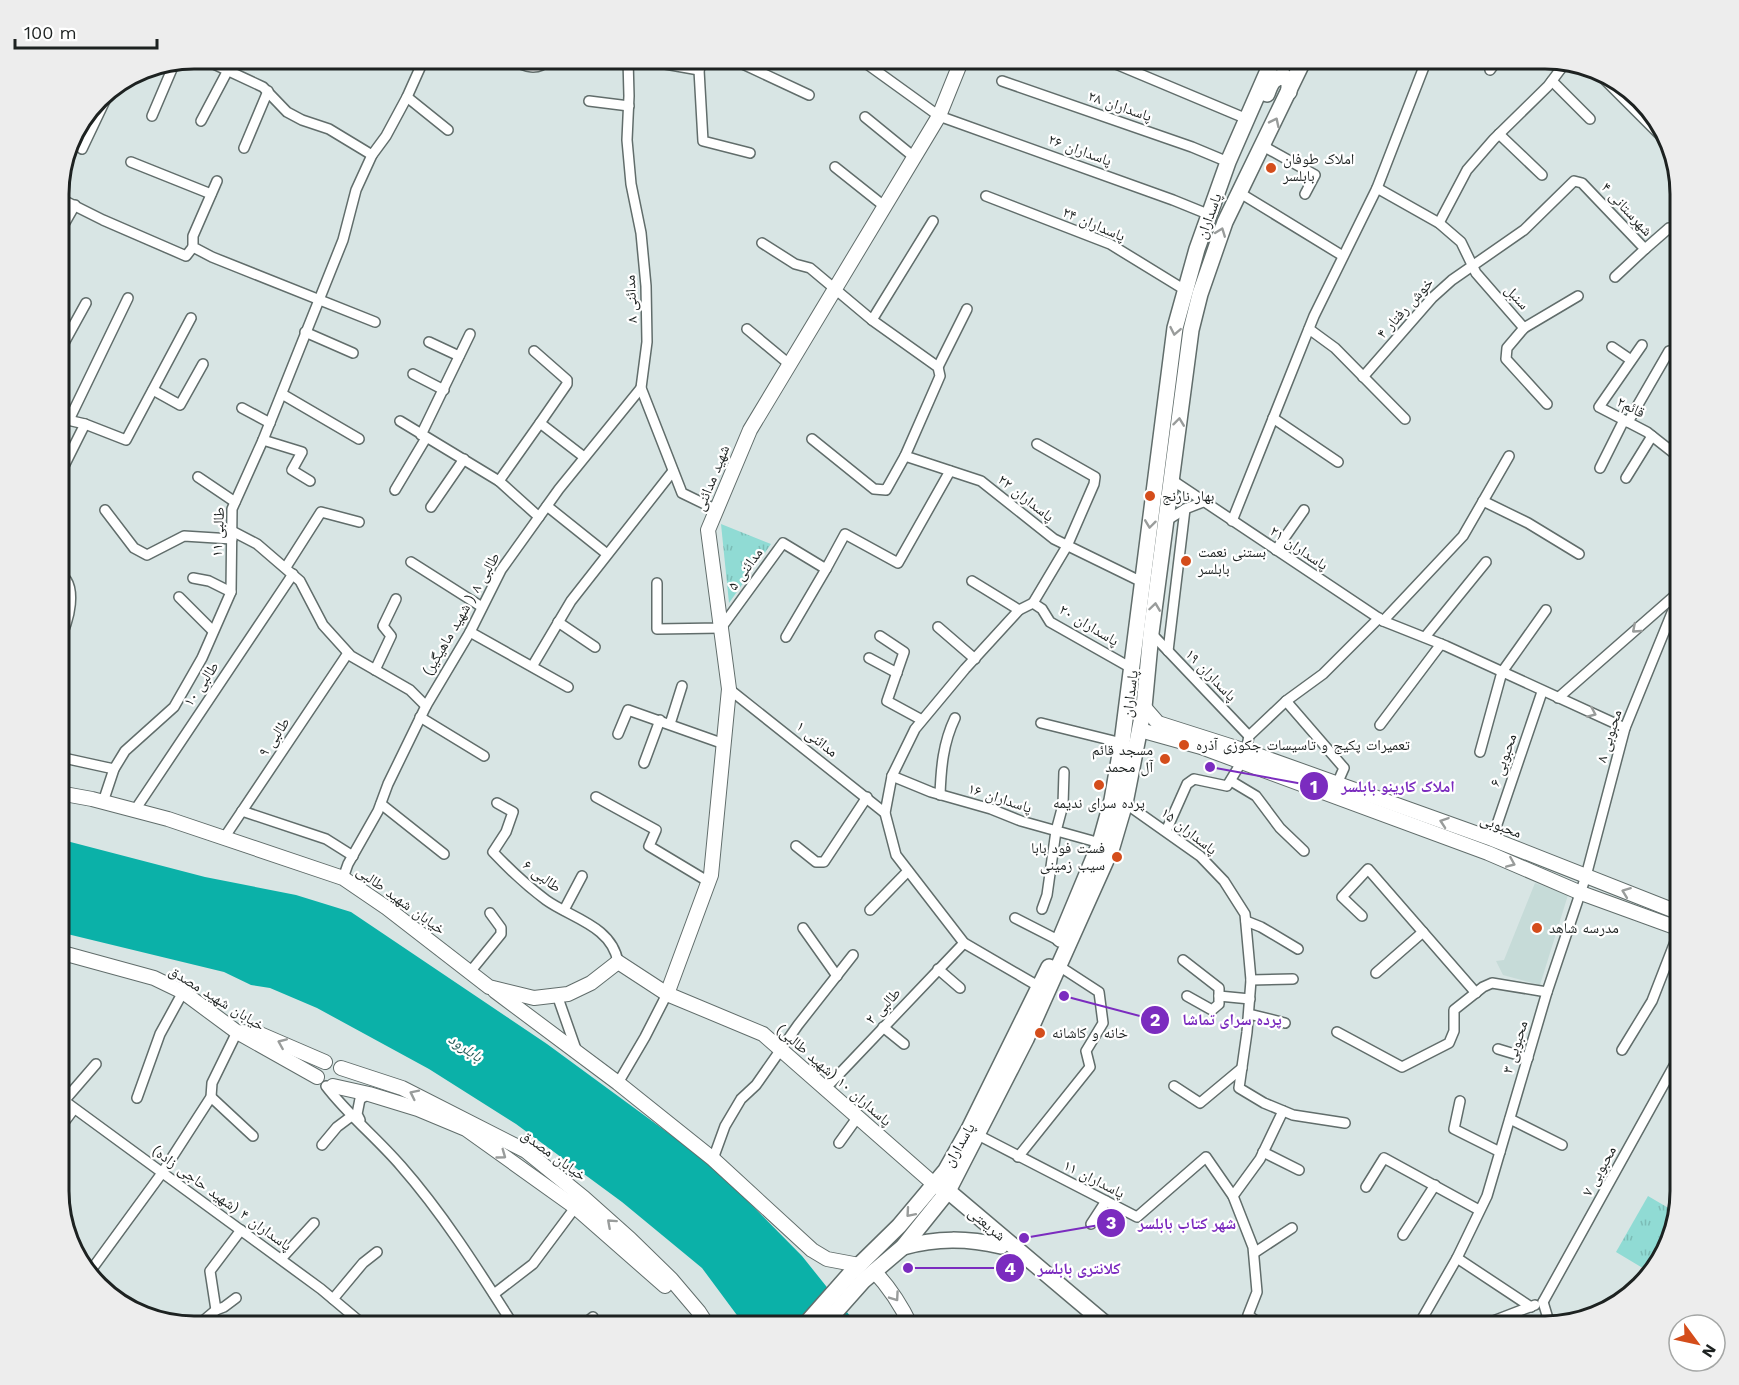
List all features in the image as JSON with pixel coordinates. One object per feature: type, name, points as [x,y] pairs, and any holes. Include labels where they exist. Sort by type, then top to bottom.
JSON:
[{"type":"main road","name":"پاسداران","points":[[861,1273],[899,1226],[942,1191],[946,1170],[969,1130],[1060,941],[1100,843],[1133,728],[1133,669],[1165,394],[1175,328],[1185,290],[1230,157],[1268,69]]},
{"type":"main road","name":"پاسداران","points":[[1133,728],[1144,707],[1151,633],[1195,312],[1212,255],[1299,69]]},
{"type":"main road","points":[[1230,157],[1247,133],[1274,80],[1279,76],[1285,77],[1289,82],[1289,92]]},
{"type":"main road","name":"پاسداران","points":[[861,1273],[903,1247],[978,1135],[1059,966],[1112,847],[1125,803],[1129,745]]},
{"type":"main road","name":"شریعتی","points":[[942,1191],[1000,1246],[1083,1316]]},
{"type":"main road","name":"شریعتی","points":[[942,1191],[1096,1316]]},
{"type":"main road","points":[[903,1247],[942,1239],[976,1240],[1000,1246]]},
{"type":"main road","points":[[815,1316],[861,1273]]},
{"type":"main road","points":[[830,1316],[861,1273]]},
{"type":"street","name":"طالبی ۱۱","points":[[103,802],[114,769],[125,751],[174,707],[202,658],[231,592],[232,509],[282,394],[343,240],[356,190],[372,155],[386,136],[419,69]]},
{"type":"street","name":"مدائنی ۸","points":[[628,69],[627,141],[631,183],[641,233],[646,286],[647,342],[641,388],[682,492],[717,510]]},
{"type":"street","points":[[694,69],[699,70],[703,141],[750,153]]},
{"type":"street","points":[[755,69],[810,95]]},
{"type":"street","name":"پاسداران ۲۶","points":[[875,69],[939,116],[1210,215]]},
{"type":"street","name":"شهید مدائنی","points":[[667,994],[711,875],[729,689],[708,530],[750,430],[939,116],[958,69]]},
{"type":"street","points":[[1130,69],[1247,119]]},
{"type":"street","points":[[1232,520],[1309,329],[1377,188],[1423,69]]},
{"type":"street","points":[[201,121],[228,70],[268,91],[287,112],[329,129],[372,155]]},
{"type":"street","points":[[1439,224],[1467,170],[1560,70]]},
{"type":"street","points":[[152,116],[171,71]]},
{"type":"street","name":"پاسداران ۲۸","points":[[1002,81],[1192,147],[1230,157]]},
{"type":"street","points":[[1552,81],[1590,119]]},
{"type":"street","points":[[244,148],[268,91]]},
{"type":"street","points":[[1618,93],[1649,124]]},
{"type":"street","points":[[406,97],[448,130]]},
{"type":"street","points":[[589,101],[629,106]]},
{"type":"street","points":[[82,149],[99,114]]},
{"type":"street","points":[[865,117],[914,158]]},
{"type":"street","points":[[1499,134],[1542,175]]},
{"type":"street","points":[[1263,147],[1315,175],[1305,194]]},
{"type":"street","points":[[131,162],[211,194]]},
{"type":"street","points":[[836,167],[884,206]]},
{"type":"street","points":[[69,203],[186,256],[193,247],[193,236],[217,181]]},
{"type":"street","name":"شهرستانی ۴","points":[[1472,265],[1524,230],[1574,181],[1582,183],[1645,249],[1615,277]]},
{"type":"street","name":"سنبل","points":[[1377,188],[1439,224],[1461,242],[1476,273],[1524,327],[1507,348],[1506,359],[1547,404]]},
{"type":"street","points":[[1239,194],[1343,256]]},
{"type":"street","name":"پاسداران ۲۴","points":[[986,196],[1110,244],[1185,290]]},
{"type":"street","points":[[69,216],[75,206]]},
{"type":"street","points":[[872,320],[933,220]]},
{"type":"street","points":[[1645,249],[1669,228]]},
{"type":"street","points":[[762,243],[795,264],[810,268],[872,320],[938,367]]},
{"type":"street","points":[[193,247],[318,301],[375,322]]},
{"type":"street","name":"خوش رفتار ۴","points":[[1363,377],[1432,298],[1472,265]]},
{"type":"street","points":[[1524,327],[1578,296]]},
{"type":"street","points":[[69,410],[128,298]]},
{"type":"street","points":[[69,334],[86,303]]},
{"type":"street","points":[[812,439],[874,489],[886,490],[905,456],[940,376],[938,367],[967,309]]},
{"type":"street","points":[[69,420],[86,424],[126,440],[191,318]]},
{"type":"street","points":[[747,329],[789,364]]},
{"type":"street","points":[[1309,329],[1335,348],[1405,419]]},
{"type":"street","points":[[305,332],[353,353]]},
{"type":"street","points":[[395,490],[423,437],[470,334]]},
{"type":"street","points":[[429,342],[459,356]]},
{"type":"street","name":"قائم۲","points":[[1642,345],[1599,407],[1652,436],[1670,450]]},
{"type":"street","points":[[1612,347],[1631,360]]},
{"type":"street","points":[[499,481],[567,384],[567,380],[534,351]]},
{"type":"street","points":[[1600,468],[1669,351]]},
{"type":"street","points":[[153,390],[180,405],[202,364]]},
{"type":"street","points":[[413,374],[444,390]]},
{"type":"street","name":"طالبی ۸ ( شهید ماهیگیر)","points":[[343,878],[381,804],[420,717],[470,632],[501,570],[584,457],[641,388]]},
{"type":"street","points":[[282,394],[359,439]]},
{"type":"street","points":[[242,408],[270,423]]},
{"type":"street","points":[[1273,418],[1338,462]]},
{"type":"street","points":[[400,421],[499,481],[539,517]]},
{"type":"street","points":[[540,423],[584,457]]},
{"type":"street","points":[[69,457],[86,424]]},
{"type":"street","points":[[1626,478],[1652,436]]},
{"type":"street","points":[[262,440],[302,452],[292,470],[310,481]]},
{"type":"street","points":[[1037,444],[1095,477],[1094,484],[1067,546],[1033,603],[1019,610],[915,729],[892,776],[885,813],[896,855],[964,942],[1038,987]]},
{"type":"street","name":"پاسداران ۲۲","points":[[905,456],[981,481],[1053,539],[1144,583]]},
{"type":"street","points":[[1166,831],[1187,784],[1194,779],[1227,786],[1244,757],[1249,736],[1286,700],[1323,674],[1381,620],[1463,536],[1509,456]]},
{"type":"street","points":[[431,507],[464,459]]},
{"type":"street","points":[[533,665],[571,601],[673,471]]},
{"type":"street","points":[[786,637],[845,534],[898,563],[950,471]]},
{"type":"street","points":[[198,477],[235,502]]},
{"type":"street","name":"پاسداران ۲۱","points":[[1172,480],[1381,620],[1441,644],[1625,728]]},
{"type":"street","points":[[1483,501],[1528,523],[1579,554]]},
{"type":"street","points":[[1166,521],[1185,509],[1203,502]]},
{"type":"street","points":[[547,506],[607,554]]},
{"type":"street","points":[[1168,651],[1185,509]]},
{"type":"street","points":[[105,510],[134,548],[147,555],[184,536],[232,535],[257,544],[300,581],[323,625],[348,653],[410,690],[426,706]]},
{"type":"street","points":[[1276,550],[1304,510]]},
{"type":"street","name":"طالبی ۱۰","points":[[135,810],[289,571],[321,512],[359,522]]},
{"type":"street","name":"مدائنی ۵","points":[[721,628],[783,543],[826,569]]},
{"type":"street","points":[[411,562],[482,607]]},
{"type":"street","points":[[1425,637],[1486,562]]},
{"type":"street","points":[[193,578],[209,581],[231,592]]},
{"type":"street","points":[[972,581],[1019,610]]},
{"type":"street","points":[[657,583],[657,629],[721,628]]},
{"type":"street","points":[[69,585],[72,590],[69,609]]},
{"type":"street","points":[[179,597],[213,631]]},
{"type":"street","points":[[375,670],[391,636],[383,626],[396,599]]},
{"type":"street","points":[[1557,698],[1670,601]]},
{"type":"street","name":"پاسداران ۲۰","points":[[1033,603],[1042,609],[1050,622],[1133,669]]},
{"type":"street","points":[[1480,752],[1502,672],[1546,610]]},
{"type":"street","name":"محبوبی ۸","points":[[1581,893],[1625,728],[1670,617]]},
{"type":"street","points":[[558,622],[595,647]]},
{"type":"street","points":[[938,627],[975,659]]},
{"type":"street","points":[[470,632],[533,665],[568,687]]},
{"type":"street","name":"پاسداران ۱۹","points":[[1151,633],[1249,736]]},
{"type":"street","points":[[880,636],[904,652],[887,701],[922,720]]},
{"type":"street","points":[[1380,725],[1441,644]]},
{"type":"street","name":"طالبی ۹","points":[[224,838],[348,653]]},
{"type":"street","points":[[869,658],[897,674]]},
{"type":"street","points":[[670,724],[682,686]]},
{"type":"street","name":"مدائنی ۱","points":[[729,689],[867,796],[885,813]]},
{"type":"street","name":"محبوبی ۶","points":[[1492,839],[1542,692]]},
{"type":"street","points":[[1286,700],[1344,768],[1337,784]]},
{"type":"street","name":"محبوبی","points":[[1144,707],[1158,723],[1479,849],[1581,893],[1670,925]]},
{"type":"street","points":[[618,734],[628,710],[724,744]]},
{"type":"street","points":[[420,717],[484,756]]},
{"type":"street","points":[[940,795],[947,735],[955,718]]},
{"type":"street","points":[[644,763],[660,720]]},
{"type":"street","points":[[1041,723],[1129,745]]},
{"type":"street","name":"محبوبی","points":[[1133,728],[1337,784],[1492,839],[1670,909]]},
{"type":"street","points":[[69,759],[114,769]]},
{"type":"street","points":[[1042,909],[1047,895],[1056,831],[1063,805],[1064,772]]},
{"type":"street","name":"پاسداران ۱۶","points":[[892,776],[940,795],[1100,843]]},
{"type":"street","points":[[1231,781],[1256,796],[1281,828],[1304,851]]},
{"type":"street","name":"خیابان شهید طالبی","points":[[69,795],[135,810],[343,878],[489,987],[534,998],[568,994],[591,983],[618,962]]},
{"type":"street","points":[[596,796],[656,830],[649,846],[708,882]]},
{"type":"street","points":[[796,846],[816,862],[824,862],[867,796]]},
{"type":"street","name":"طالبی ۶","points":[[497,803],[513,812],[506,832],[493,852],[515,877],[548,902],[581,919],[604,936],[616,950],[618,962]]},
{"type":"street","name":"پاسداران ۱۵","points":[[1125,803],[1200,855],[1224,881],[1245,914],[1246,921]]},
{"type":"street","points":[[381,804],[444,854]]},
{"type":"street","points":[[242,811],[326,839],[353,856]]},
{"type":"street","points":[[1362,916],[1342,897],[1368,869],[1476,993]]},
{"type":"street","points":[[870,910],[908,871]]},
{"type":"street","points":[[564,910],[582,876]]},
{"type":"street","name":"محبوبی ۳","points":[[1424,1316],[1457,1258],[1487,1196],[1547,992],[1581,893]]},
{"type":"street","points":[[470,972],[501,934],[501,928],[490,913]]},
{"type":"street","points":[[1015,918],[1060,941]]},
{"type":"street","points":[[1298,949],[1261,927],[1246,921],[1251,980],[1239,1088],[1263,1103],[1293,1115],[1345,1123]]},
{"type":"street","points":[[803,928],[837,976]]},
{"type":"street","points":[[1376,973],[1423,932]]},
{"type":"street","name":"طالبی ۲","points":[[824,1089],[964,942]]},
{"type":"street","name":"خیابان شهید مصدق","points":[[69,954],[154,978],[183,992],[237,1032],[325,1083]]},
{"type":"street","points":[[713,1159],[725,1126],[741,1099],[756,1085],[798,1025],[853,955]]},
{"type":"street","points":[[1622,1050],[1652,1001],[1670,955]]},
{"type":"street","points":[[1183,960],[1219,988],[1219,1004],[1212,1010],[1187,996]]},
{"type":"street","points":[[618,962],[667,994],[618,1083]]},
{"type":"street","points":[[1018,1157],[1090,1067],[1086,1051],[1103,1023],[1099,992],[1059,966]]},
{"type":"street","points":[[938,969],[960,988]]},
{"type":"street","points":[[1251,980],[1293,979]]},
{"type":"street","points":[[1337,1032],[1402,1067],[1449,1043],[1454,1030],[1454,1010],[1492,983],[1547,992]]},
{"type":"street","points":[[489,987],[618,1083],[713,1159],[812,1250],[827,1259],[887,1285],[906,1316]]},
{"type":"street","points":[[137,1098],[160,1034],[183,992]]},
{"type":"street","name":"پاسداران ۱۰ (شهید طالبی)","points":[[667,994],[763,1034],[942,1191]]},
{"type":"street","points":[[557,995],[578,1053]]},
{"type":"street","points":[[1219,996],[1250,999]]},
{"type":"street","points":[[1249,1014],[1285,1023]]},
{"type":"street","points":[[883,1027],[904,1044]]},
{"type":"street","points":[[94,1266],[162,1173],[211,1097],[212,1083],[237,1032],[260,1034],[325,1062],[336,1063],[341,1068],[341,1079],[325,1083]]},
{"type":"street","points":[[1498,1049],[1528,1058]]},
{"type":"street","points":[[325,1062],[319,1066],[325,1083],[340,1105],[402,1167],[465,1248],[508,1316]]},
{"type":"street","points":[[69,1091],[96,1064]]},
{"type":"street","name":"خیابان مصدق","points":[[341,1068],[402,1088],[526,1152],[665,1285],[690,1316]]},
{"type":"street","points":[[1174,1086],[1200,1103],[1242,1068]]},
{"type":"street","name":"محبوبی ۷","points":[[1543,1302],[1670,1073]]},
{"type":"street","name":"خیابان مصدق","points":[[325,1083],[418,1109],[466,1129],[580,1202],[671,1279],[702,1316]]},
{"type":"street","points":[[362,1125],[357,1110],[360,1099],[369,1094]]},
{"type":"street","points":[[211,1097],[254,1136]]},
{"type":"street","points":[[1460,1101],[1454,1129],[1500,1152]]},
{"type":"street","name":"پاسداران ۴ (شهید حاجی زاده)","points":[[69,1105],[281,1259],[353,1316]]},
{"type":"street","points":[[69,1115],[74,1108]]},
{"type":"street","points":[[1249,1316],[1257,1292],[1254,1253],[1233,1196],[1263,1152],[1283,1111]]},
{"type":"street","points":[[322,1145],[337,1127],[352,1115]]},
{"type":"street","points":[[839,1143],[857,1118]]},
{"type":"street","points":[[1510,1119],[1562,1146]]},
{"type":"street","name":"پاسداران ۱۱","points":[[978,1135],[1137,1217],[1206,1157],[1233,1196]]},
{"type":"street","points":[[1263,1152],[1299,1170]]},
{"type":"street","points":[[1366,1187],[1384,1158],[1479,1210]]},
{"type":"street","points":[[1403,1235],[1435,1185]]},
{"type":"street","points":[[1091,1224],[1106,1201]]},
{"type":"street","points":[[494,1294],[533,1264],[580,1202]]},
{"type":"street","points":[[281,1259],[314,1223]]},
{"type":"street","points":[[1254,1253],[1292,1228]]},
{"type":"street","points":[[216,1310],[210,1271],[240,1230]]},
{"type":"street","points":[[333,1299],[363,1263],[377,1252]]},
{"type":"street","points":[[1457,1258],[1531,1307]]},
{"type":"street","points":[[209,1316],[236,1298]]},
{"type":"street","points":[[1507,1316],[1543,1302],[1547,1316]]},
{"type":"shaded area","name":"مدرسه شاهد","points":[[1535,883],[1568,895],[1540,985],[1503,975],[1496,961],[1504,960]]},
{"type":"green space","points":[[721,524],[771,544],[729,603]]},
{"type":"green space","points":[[1648,1196],[1669,1208],[1657,1246],[1643,1268],[1616,1252]]},
{"type":"water","name":"بابلرود","points":[[69,842],[205,877],[296,895],[351,912],[547,1044],[712,1165],[802,1256],[850,1316],[738,1316],[702,1268],[622,1202],[516,1124],[429,1069],[317,1008],[270,988],[251,985],[224,972],[69,934]]},
{"type":"place","name":"املاک طوفان بابلسر","points":[[1271,168]]},
{"type":"place","name":"بهار نارنج","points":[[1150,496]]},
{"type":"place","name":"بستنی نعمت بابلسر","points":[[1186,561]]},
{"type":"place","name":"تعمیرات پکیج و تاسیسات جکوزی آذره","points":[[1184,745]]},
{"type":"place","name":"مسجد قائم آل محمد","points":[[1165,759]]},
{"type":"place","name":"املاک کارینو بابلسر","points":[[1210,767]]},
{"type":"place","name":"پرده سرای ندیمه","points":[[1099,785]]},
{"type":"place","name":"فست فود بابا سیب زمینی","points":[[1117,857]]},
{"type":"place","name":"مدرسه شاهد","points":[[1537,928]]},
{"type":"place","name":"پرده سرای تماشا","points":[[1064,996]]},
{"type":"place","name":"خانه و کاشانه","points":[[1040,1033]]},
{"type":"place","name":"شهر کتاب بابلسر","points":[[1024,1238]]},
{"type":"place","name":"کلانتری بابلسر","points":[[908,1268]]}]
